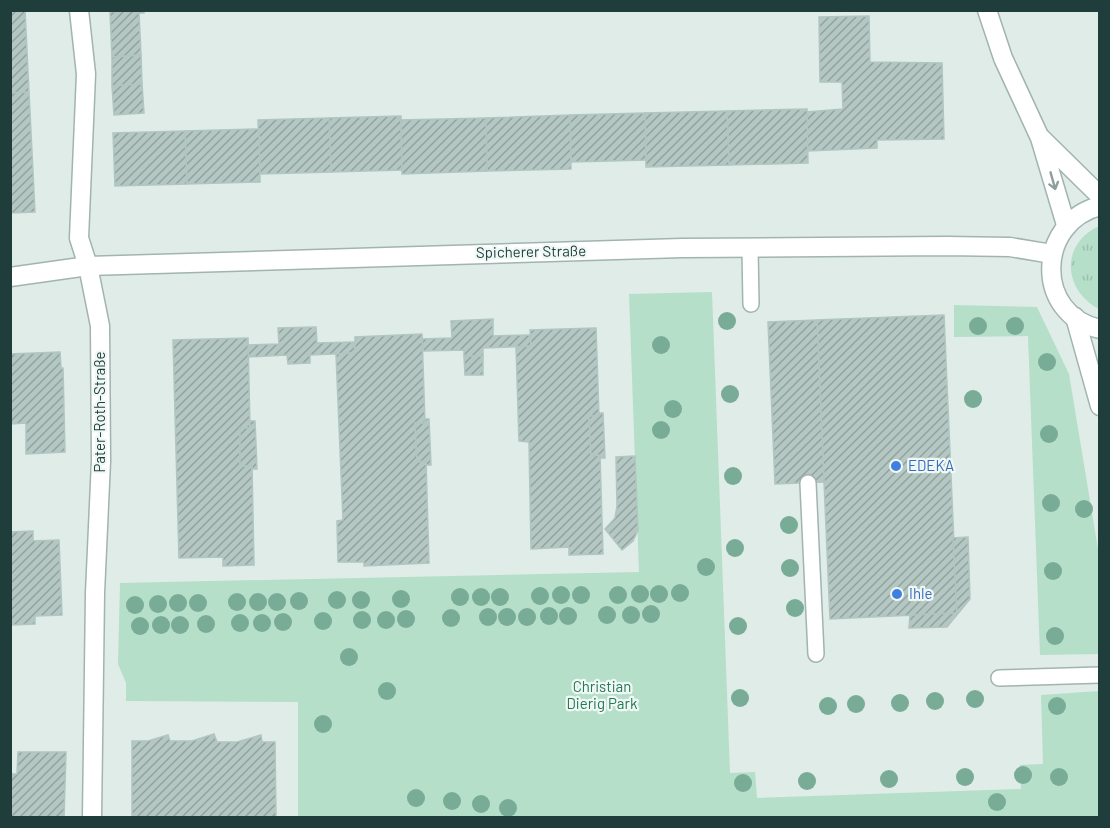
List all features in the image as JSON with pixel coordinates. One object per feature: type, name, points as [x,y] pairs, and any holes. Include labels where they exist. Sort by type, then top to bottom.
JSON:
[{"type":"street","name":"Pater-Roth-Straße","points":[[79,10],[86,74],[79,238],[88,266],[100,326],[101,460],[95,593],[92,818]]},
{"type":"street","points":[[987,10],[1003,58],[1040,138],[1066,225]]},
{"type":"street","points":[[1040,138],[1100,196]]},
{"type":"street","points":[[1100,206],[1084,212],[1066,225],[1052,254],[1051,277],[1061,303],[1080,321],[1100,329]]},
{"type":"street","name":"Spicherer Straße","points":[[10,277],[88,266],[442,254],[750,248],[1010,247],[1052,254]]},
{"type":"street","points":[[1075,317],[1100,406]]},
{"type":"lane","points":[[750,248],[751,304]]},
{"type":"lane","points":[[808,483],[816,654]]},
{"type":"lane","points":[[999,678],[1100,675]]},
{"type":"green space","points":[[1099,226],[1099,309],[1078,291],[1071,267],[1072,255],[1077,244],[1086,234]]},
{"type":"green space","name":"Christian Dierig Park","points":[[712,292],[730,773],[755,772],[757,798],[1021,789],[1020,765],[1043,764],[1041,695],[1099,691],[1099,817],[298,817],[298,702],[126,701],[126,683],[118,664],[120,583],[639,572],[629,294]]},
{"type":"green space","points":[[954,305],[1037,307],[1069,374],[1099,555],[1099,654],[1040,655],[1028,336],[954,337]]},
{"type":"building","points":[[10,10],[25,10],[29,92],[10,93]]},
{"type":"building","points":[[144,10],[144,13],[139,13],[141,55],[112,57],[110,12]]},
{"type":"building","points":[[869,16],[870,62],[942,63],[944,139],[877,140],[877,148],[807,151],[807,112],[843,109],[842,82],[820,82],[819,17]]},
{"type":"building","points":[[141,55],[142,84],[112,86],[112,57]]},
{"type":"building","points":[[142,84],[144,113],[114,115],[112,86]]},
{"type":"building","points":[[29,92],[35,212],[10,213],[10,93]]},
{"type":"building","points":[[807,109],[808,163],[729,165],[727,111]]},
{"type":"building","points":[[727,111],[729,165],[646,167],[645,113]]},
{"type":"building","points":[[645,113],[646,160],[571,162],[570,115]]},
{"type":"building","points":[[570,115],[571,169],[487,171],[486,118]]},
{"type":"building","points":[[401,116],[402,170],[331,172],[329,118]]},
{"type":"building","points":[[329,118],[331,172],[260,174],[258,120]]},
{"type":"building","points":[[486,118],[487,171],[402,174],[401,120]]},
{"type":"building","points":[[259,129],[260,182],[187,184],[185,131]]},
{"type":"building","points":[[185,131],[187,184],[115,186],[113,133]]},
{"type":"building","points":[[944,315],[957,613],[830,619],[817,320]]},
{"type":"building","points":[[493,319],[493,336],[530,335],[531,346],[483,348],[483,356],[464,356],[464,350],[423,351],[422,339],[452,338],[451,321]]},
{"type":"building","points":[[817,320],[824,482],[775,484],[768,322]]},
{"type":"building","points":[[316,327],[317,343],[354,342],[355,353],[310,355],[310,363],[288,364],[287,355],[248,357],[248,345],[279,344],[278,328]]},
{"type":"building","points":[[596,328],[599,416],[589,416],[591,456],[600,455],[603,554],[569,555],[569,547],[531,549],[529,442],[519,441],[516,347],[531,346],[530,330]]},
{"type":"building","points":[[422,334],[425,423],[415,423],[417,462],[426,461],[429,563],[364,566],[364,562],[338,562],[337,521],[343,520],[336,354],[355,353],[355,337]]},
{"type":"building","points":[[248,338],[250,428],[240,428],[240,466],[252,466],[254,565],[223,566],[223,557],[179,558],[173,340]]},
{"type":"building","points":[[60,352],[61,368],[63,368],[65,452],[26,454],[26,423],[10,424],[10,354]]},
{"type":"building","points":[[464,356],[483,356],[483,375],[465,375]]},
{"type":"building","points":[[599,413],[603,413],[605,458],[600,458],[600,455],[591,456],[589,416],[599,416]]},
{"type":"building","points":[[425,419],[429,419],[431,465],[426,465],[426,461],[417,462],[415,423],[425,423]]},
{"type":"building","points":[[250,421],[255,421],[257,469],[252,469],[252,466],[240,466],[240,428],[250,428]]},
{"type":"building","points":[[635,456],[638,530],[633,541],[622,550],[605,529],[615,518],[617,506],[616,457]]},
{"type":"building","points":[[33,531],[33,541],[59,540],[62,615],[35,616],[35,624],[10,625],[10,532]]},
{"type":"building","points":[[968,537],[970,599],[947,627],[909,628],[910,615],[957,613],[953,538]]},
{"type":"building","points":[[214,734],[217,742],[237,742],[261,735],[262,742],[275,742],[276,818],[132,818],[132,741],[148,741],[168,735],[170,741],[192,741]]},
{"type":"building","points":[[18,752],[66,752],[64,818],[10,818],[10,774],[17,774]]},
{"type":"place","name":"EDEKA","points":[[896,466]]},
{"type":"place","name":"Ihle","points":[[897,594]]}]
